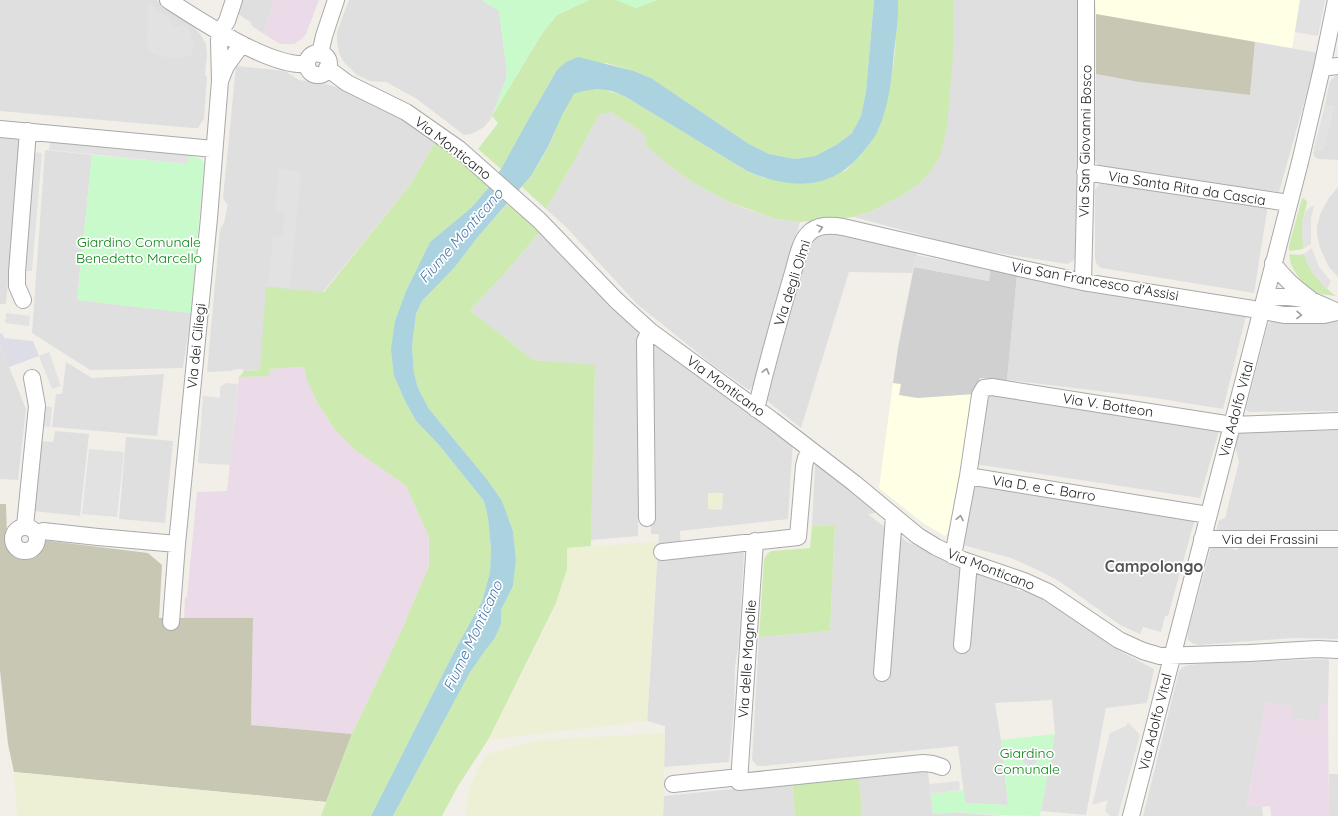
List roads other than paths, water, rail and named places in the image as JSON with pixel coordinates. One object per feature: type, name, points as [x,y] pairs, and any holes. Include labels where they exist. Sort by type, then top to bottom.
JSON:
[{"type":"street","points":[[168,0],[220,32],[261,53],[282,61],[299,65],[307,64]]},
{"type":"street","points":[[220,32],[234,0]]},
{"type":"street","points":[[320,54],[324,36],[336,0]]},
{"type":"street","name":"Via San Giovanni Bosco","points":[[1082,282],[1085,172],[1086,0]]},
{"type":"street","name":"Via Adolfo Vital","points":[[1131,816],[1289,203],[1322,68],[1336,0]]},
{"type":"street","name":"Via dei Ciliegi","points":[[171,622],[177,544],[209,218],[220,81],[218,50],[220,32]]},
{"type":"street","name":"Via dei Ciliegi","points":[[220,81],[226,66],[242,44]]},
{"type":"street","points":[[320,54],[327,59],[328,65],[322,74],[315,75],[309,71],[307,64],[312,55],[320,54]]},
{"type":"street","points":[[1322,68],[1338,66]]},
{"type":"street","name":"Via Monticano","points":[[327,68],[347,83],[406,112],[448,141],[539,220],[616,300],[650,331],[811,450],[854,483],[918,536],[953,556],[1024,581],[1048,592],[1105,631],[1133,647],[1160,656],[1317,649],[1338,650]]},
{"type":"street","points":[[0,129],[214,149]]},
{"type":"street","points":[[22,300],[17,286],[17,272],[28,131]]},
{"type":"street","name":"Via Santa Rita da Cascia","points":[[1085,172],[1289,203]]},
{"type":"street","name":"Via degli Olmi","points":[[756,409],[778,323],[799,253],[808,233],[820,227],[831,225],[930,247]]},
{"type":"street","name":"Via San Francesco d'Assisi","points":[[930,247],[1082,282],[1263,303]]},
{"type":"street","points":[[1273,263],[1287,281],[1311,300],[1338,312]]},
{"type":"street","points":[[1263,303],[1289,297],[1311,300]]},
{"type":"street","points":[[1263,303],[1284,315],[1324,316],[1338,312]]},
{"type":"street","points":[[647,518],[645,342],[650,331]]},
{"type":"street","points":[[32,378],[37,406],[31,530],[177,544]]},
{"type":"street","name":"Via V. Botteon","points":[[968,476],[980,395],[984,388],[992,387],[1232,425],[1338,421]]},
{"type":"street","points":[[662,552],[798,537],[804,466],[806,458],[811,450]]},
{"type":"street","points":[[953,556],[968,476]]},
{"type":"street","name":"Via D. e C. Barro","points":[[968,476],[1208,515]]},
{"type":"street","points":[[882,673],[894,516]]},
{"type":"street","name":"Via dei Frassini","points":[[1202,540],[1338,539]]},
{"type":"street","name":"Via delle Magnolie","points":[[740,777],[755,541]]},
{"type":"street","points":[[962,645],[969,562]]},
{"type":"street","points":[[673,784],[740,777],[739,782],[923,762],[942,767]]},
{"type":"water","name":"Fiume Monticano","points":[[874,0],[898,0],[897,26],[891,81],[885,111],[877,133],[851,165],[837,174],[823,180],[809,183],[778,181],[763,177],[747,171],[626,97],[612,91],[597,89],[583,91],[574,94],[563,113],[548,147],[531,176],[477,238],[455,267],[422,301],[416,314],[412,347],[414,373],[418,388],[429,409],[486,478],[502,501],[513,531],[516,560],[513,586],[501,610],[501,624],[495,638],[469,674],[393,816],[371,816],[454,652],[482,601],[490,572],[491,549],[488,518],[484,501],[439,445],[416,421],[394,376],[391,349],[395,321],[406,291],[430,242],[472,207],[489,187],[501,169],[557,70],[566,62],[578,57],[634,71],[651,78],[749,144],[769,154],[795,159],[815,156],[836,145],[852,133],[861,116],[866,92]]},
{"type":"district","name":"Campolongo","points":[[1154,566]]},
{"type":"park label","name":"Giardino Comunale Benedetto Marcello","points":[[139,250]]},
{"type":"park label","name":"Giardino Comunale","points":[[1027,762]]}]
